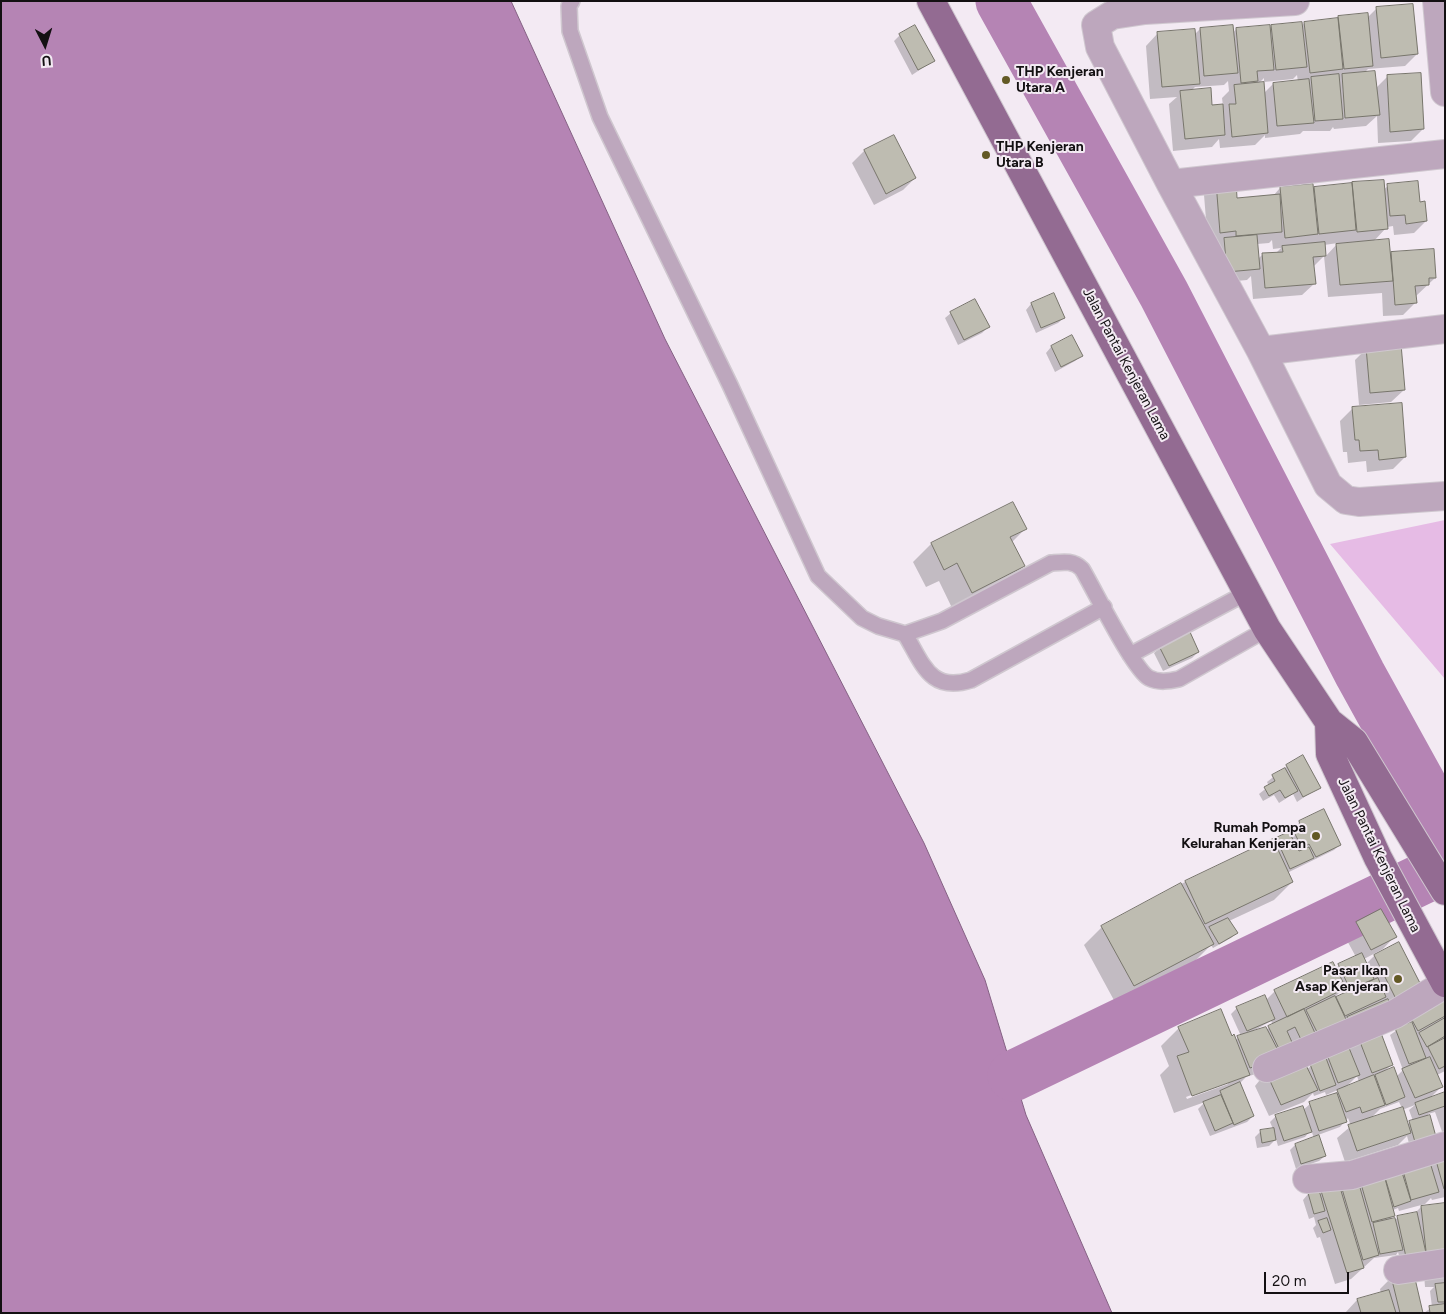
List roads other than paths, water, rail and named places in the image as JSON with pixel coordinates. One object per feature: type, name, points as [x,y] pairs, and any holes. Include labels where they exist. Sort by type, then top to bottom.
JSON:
[{"type":"main road","name":"Jalan Pantai Kenjeran Lama","points":[[931,1],[1267,629],[1329,722],[1354,742],[1445,891]]},
{"type":"main road","name":"Jalan Pantai Kenjeran Lama","points":[[1329,722],[1330,754],[1378,858],[1445,983]]},
{"type":"street","points":[[1296,1],[1145,10],[1112,15],[1096,25],[1100,47],[1170,184],[1262,351],[1328,486],[1346,500],[1359,502],[1445,496]]},
{"type":"street","points":[[1437,1],[1445,92]]},
{"type":"street","points":[[1170,184],[1445,154]]},
{"type":"street","points":[[1262,351],[1445,329]]},
{"type":"street","points":[[1267,1068],[1395,1014],[1445,983]]},
{"type":"street","points":[[1307,1179],[1352,1175],[1445,1146]]},
{"type":"street","points":[[1398,1270],[1445,1263]]},
{"type":"lane","points":[[572,1],[569,6],[570,31],[600,118],[730,385],[818,576],[862,618],[878,626],[904,634],[942,621],[1050,563],[1076,563],[1082,569],[1130,655],[1148,677],[1163,682],[1179,679],[1267,629]]},
{"type":"lane","points":[[1130,655],[1248,592]]},
{"type":"lane","points":[[904,634],[928,672],[940,682],[956,685],[971,680],[1104,607]]},
{"type":"waterway","points":[[1001,1],[1164,294],[1360,674],[1445,828]]},
{"type":"waterway","points":[[1013,1076],[1445,868]]},
{"type":"place","name":"THP Kenjeran Utara A","points":[[1006,80]]},
{"type":"place","name":"THP Kenjeran Utara B","points":[[986,155]]},
{"type":"place","name":"Rumah Pompa Kelurahan Kenjeran","points":[[1316,836]]},
{"type":"place","name":"Pasar Ikan Asap Kenjeran","points":[[1398,979]]}]
